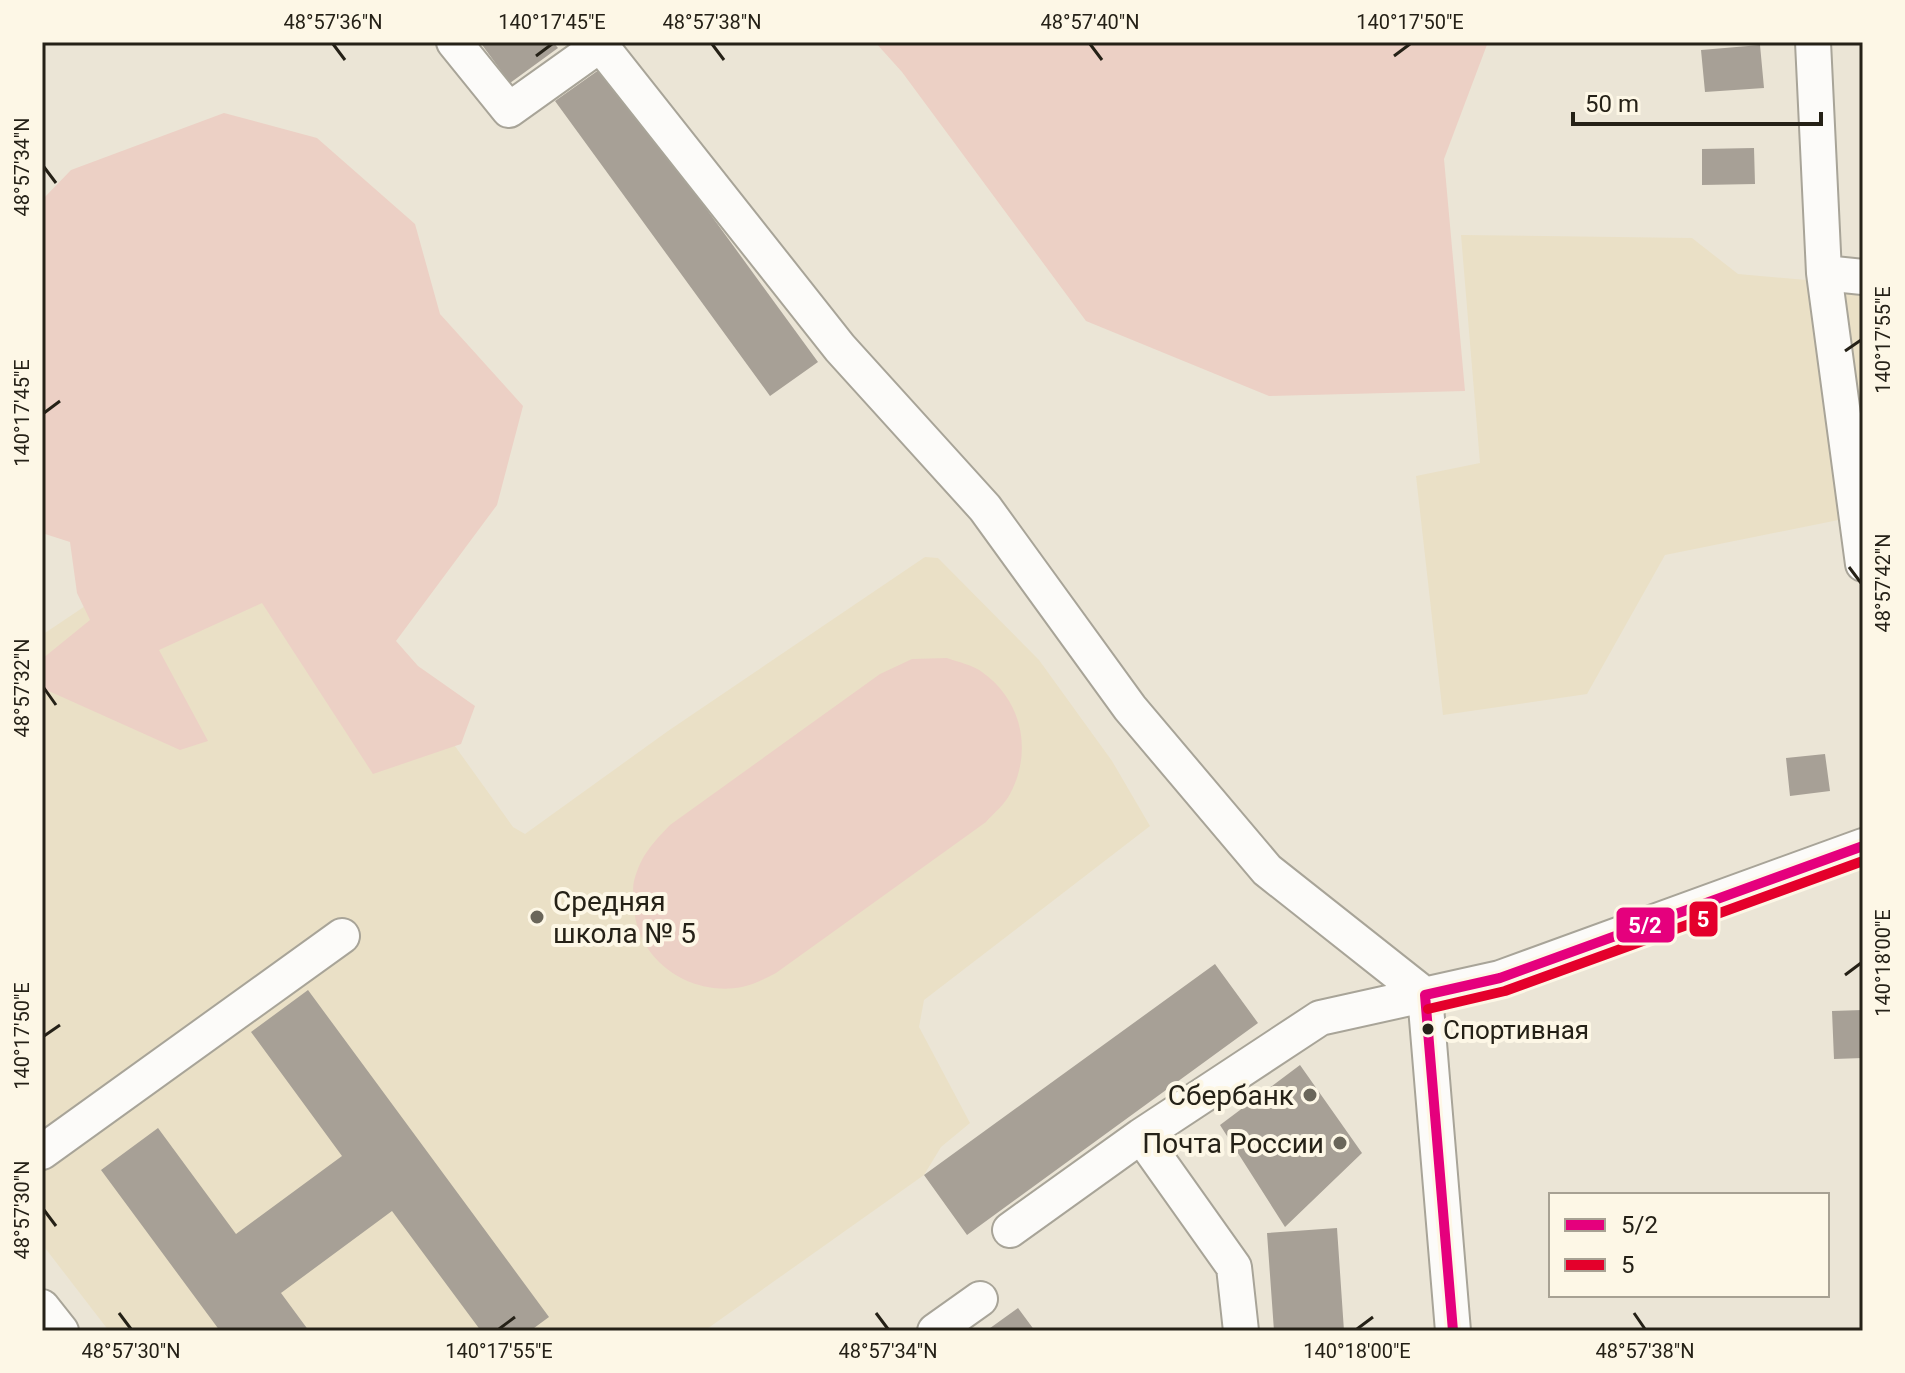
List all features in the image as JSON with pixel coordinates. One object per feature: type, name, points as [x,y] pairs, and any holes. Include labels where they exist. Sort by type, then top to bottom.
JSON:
[{"type":"street","points":[[454,42],[509,110],[599,44],[840,348],[985,508],[1130,708],[1267,870],[1425,995],[1453,1331]]},
{"type":"street","points":[[1813,42],[1824,273],[1863,564]]},
{"type":"street","points":[[1824,273],[1863,277]]},
{"type":"street","points":[[1010,1230],[1141,1136],[1320,1018],[1500,978],[1863,846]]},
{"type":"street","points":[[42,1152],[342,936]]},
{"type":"street","points":[[1141,1136],[1234,1267],[1241,1331]]},
{"type":"street","points":[[935,1331],[980,1299]]},
{"type":"street","points":[[42,1307],[61,1331]]},
{"type":"shaded area","points":[[875,42],[1488,42],[1444,159],[1465,391],[1269,396],[1086,321],[902,72]]},
{"type":"shaded area","points":[[224,113],[317,138],[415,224],[440,314],[523,406],[497,505],[396,641],[418,666],[475,706],[461,744],[373,774],[262,603],[159,650],[208,741],[180,750],[42,688],[42,659],[90,620],[77,593],[70,542],[42,533],[42,200],[71,170]]},
{"type":"shaded area","points":[[1461,235],[1692,238],[1738,274],[1863,285],[1863,515],[1665,555],[1587,694],[1443,715],[1416,476],[1480,463]]},
{"type":"shaded area","name":"Средняя школа № 5","points":[[267,484],[513,827],[525,834],[668,731],[925,557],[938,558],[1039,660],[1112,761],[1150,826],[924,1000],[919,1027],[970,1123],[941,1147],[924,1175],[704,1331],[109,1331],[42,1244],[42,635]]},
{"type":"shaded area","points":[[947,658],[978,670],[996,684],[1015,712],[1020,727],[1021,761],[1017,778],[1008,798],[986,822],[776,973],[755,983],[723,989],[703,986],[686,980],[655,958],[644,943],[637,925],[633,884],[644,857],[670,825],[880,674],[912,659]]},
{"type":"building","points":[[480,42],[553,42],[558,48],[510,83]]},
{"type":"building","points":[[1760,45],[1764,88],[1705,92],[1701,50]]},
{"type":"building","points":[[603,67],[818,362],[770,396],[555,101]]},
{"type":"building","points":[[1754,148],[1755,184],[1702,185],[1702,149]]},
{"type":"building","points":[[1825,754],[1830,791],[1790,796],[1786,758]]},
{"type":"building","points":[[1215,964],[1258,1023],[967,1235],[924,1175]]},
{"type":"building","points":[[308,990],[549,1317],[530,1331],[481,1331],[392,1211],[281,1293],[309,1331],[220,1331],[101,1170],[158,1128],[236,1234],[342,1156],[251,1032]]},
{"type":"building","points":[[1863,1010],[1863,1058],[1834,1059],[1832,1011]]},
{"type":"building","points":[[1300,1065],[1362,1153],[1285,1227],[1220,1125]]},
{"type":"building","points":[[1337,1228],[1344,1331],[1274,1331],[1267,1233]]},
{"type":"building","points":[[1018,1308],[1035,1331],[986,1331]]},
{"type":"transit line","name":"5/2","points":[[1425,995],[1500,978],[1863,846]]},
{"type":"transit line","name":"5","points":[[1428,1009],[1505,991],[1863,861]]},
{"type":"transit line","name":"5/2","points":[[1425,995],[1453,1331]]},
{"type":"place","name":"Средняя школа № 5","points":[[537,917]]},
{"type":"place","name":"Спортивная","points":[[1428,1029]]},
{"type":"place","name":"Сбербанк","points":[[1310,1095]]},
{"type":"place","name":"Почта России","points":[[1340,1143]]}]
